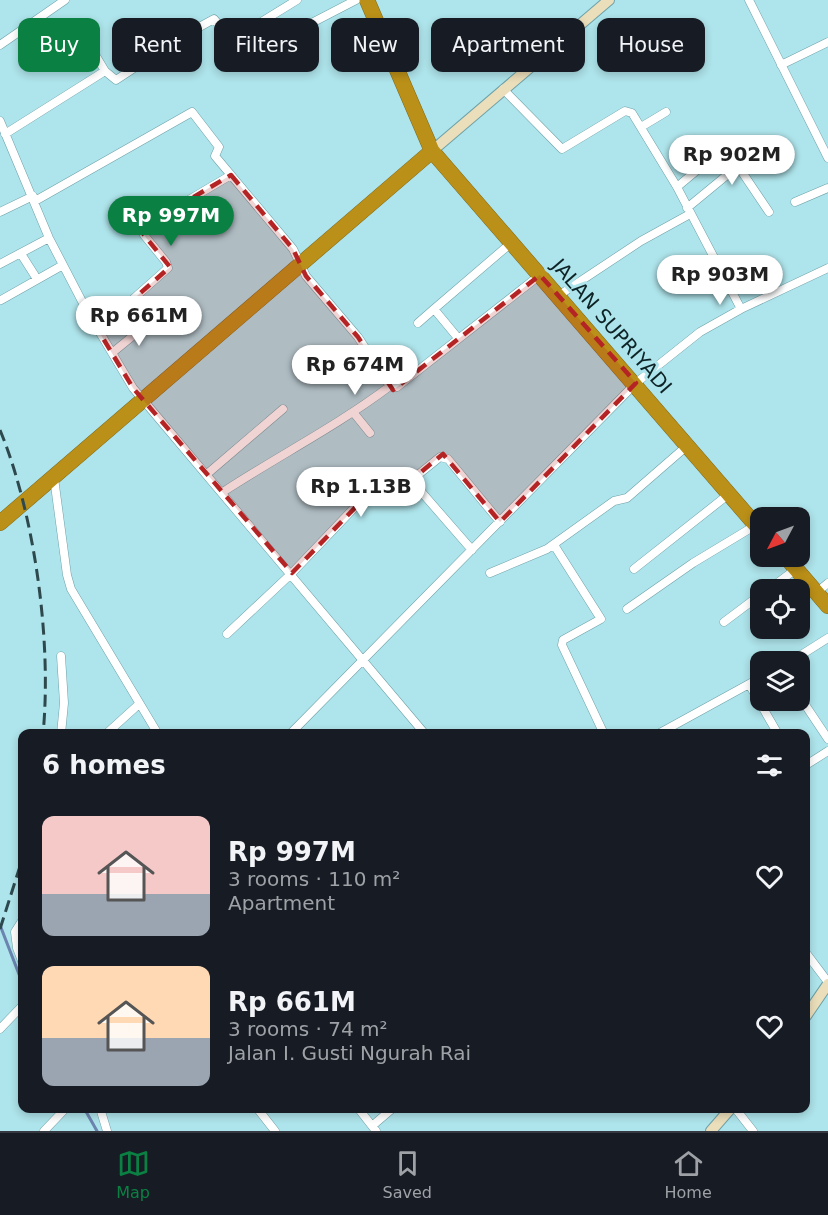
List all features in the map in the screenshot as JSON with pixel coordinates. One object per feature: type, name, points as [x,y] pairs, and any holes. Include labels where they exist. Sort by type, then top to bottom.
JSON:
[{"type":"highway","name":"JALAN SUPRIYADI","points":[[368,0],[432,151],[636,383],[750,518]]},
{"type":"highway","points":[[1,521],[432,151]]},
{"type":"highway","points":[[796,569],[822,588],[828,606]]},
{"type":"main road","points":[[432,151],[609,0]]},
{"type":"main road","points":[[810,1010],[828,983]]},
{"type":"main road","points":[[711,1131],[728,1113]]},
{"type":"street","points":[[0,45],[65,0]]},
{"type":"street","points":[[100,63],[105,71],[116,80],[183,36],[214,19],[232,40],[297,0]]},
{"type":"street","points":[[319,19],[356,0]]},
{"type":"street","points":[[749,0],[828,158]]},
{"type":"street","points":[[781,65],[828,42]]},
{"type":"street","points":[[5,134],[105,71]]},
{"type":"street","points":[[503,89],[562,149],[625,111],[632,113],[677,187],[741,309]]},
{"type":"street","points":[[0,212],[34,199],[164,129],[190,111],[219,147],[215,156],[292,249],[300,264],[358,337],[390,386]]},
{"type":"street","points":[[642,128],[666,112]]},
{"type":"street","points":[[0,121],[49,238],[98,330],[143,400],[292,573],[421,729]]},
{"type":"street","points":[[677,187],[708,161]]},
{"type":"street","points":[[558,296],[689,211],[738,166],[769,212]]},
{"type":"street","points":[[98,330],[168,268],[166,262],[144,235],[139,220],[150,210],[165,214],[231,175]]},
{"type":"street","points":[[795,202],[828,188]]},
{"type":"street","points":[[0,264],[49,238]]},
{"type":"street","points":[[418,323],[511,243]]},
{"type":"street","points":[[23,257],[37,279]]},
{"type":"street","points":[[1,300],[63,265]]},
{"type":"street","points":[[296,729],[363,658],[636,383],[700,332],[741,309],[828,268]]},
{"type":"street","points":[[223,492],[263,466],[297,449],[390,386],[397,387],[540,275]]},
{"type":"street","points":[[434,309],[458,338]]},
{"type":"street","points":[[112,353],[150,321]]},
{"type":"street","points":[[207,474],[283,409]]},
{"type":"street","points":[[353,412],[370,433]]},
{"type":"street","points":[[490,573],[554,545],[614,501],[627,498],[688,445]]},
{"type":"street","points":[[227,634],[292,573],[375,486],[393,495],[438,458],[445,457],[500,522]]},
{"type":"street","points":[[411,480],[472,550]]},
{"type":"street","points":[[50,481],[71,589],[138,705],[155,729]]},
{"type":"street","points":[[634,568],[729,494]]},
{"type":"street","points":[[627,609],[693,563],[750,531]]},
{"type":"street","points":[[554,545],[601,619],[563,640],[562,645],[602,729]]},
{"type":"street","points":[[783,579],[796,569]]},
{"type":"street","points":[[724,622],[750,602]]},
{"type":"street","points":[[808,651],[828,639]]},
{"type":"street","points":[[61,656],[64,703],[61,729]]},
{"type":"street","points":[[673,729],[749,684],[775,729]]},
{"type":"street","points":[[112,729],[138,705]]},
{"type":"street","points":[[809,711],[828,739]]},
{"type":"street","points":[[810,762],[828,751]]},
{"type":"street","points":[[18,927],[15,932],[18,951]]},
{"type":"street","points":[[810,958],[828,983]]},
{"type":"street","points":[[0,1029],[18,1010]]},
{"type":"street","points":[[44,1131],[61,1113]]},
{"type":"street","points":[[102,1113],[107,1131]]},
{"type":"street","points":[[260,1113],[275,1131]]},
{"type":"street","points":[[362,1113],[374,1129],[388,1113]]},
{"type":"street","points":[[737,1113],[753,1131]]},
{"type":"highlighted area","points":[[231,175],[293,249],[306,276],[358,337],[393,390],[540,275],[636,383],[500,522],[443,454],[393,495],[378,484],[292,573],[133,388],[98,330],[170,267],[144,235],[139,220],[150,210],[163,215]]},
{"type":"waterway","points":[[0,925],[18,972]]},
{"type":"waterway","points":[[87,1113],[97,1131]]},
{"type":"railway","points":[[0,430],[23,500],[38,579],[45,660],[43,729]]},
{"type":"railway","points":[[0,929],[18,873]]}]
